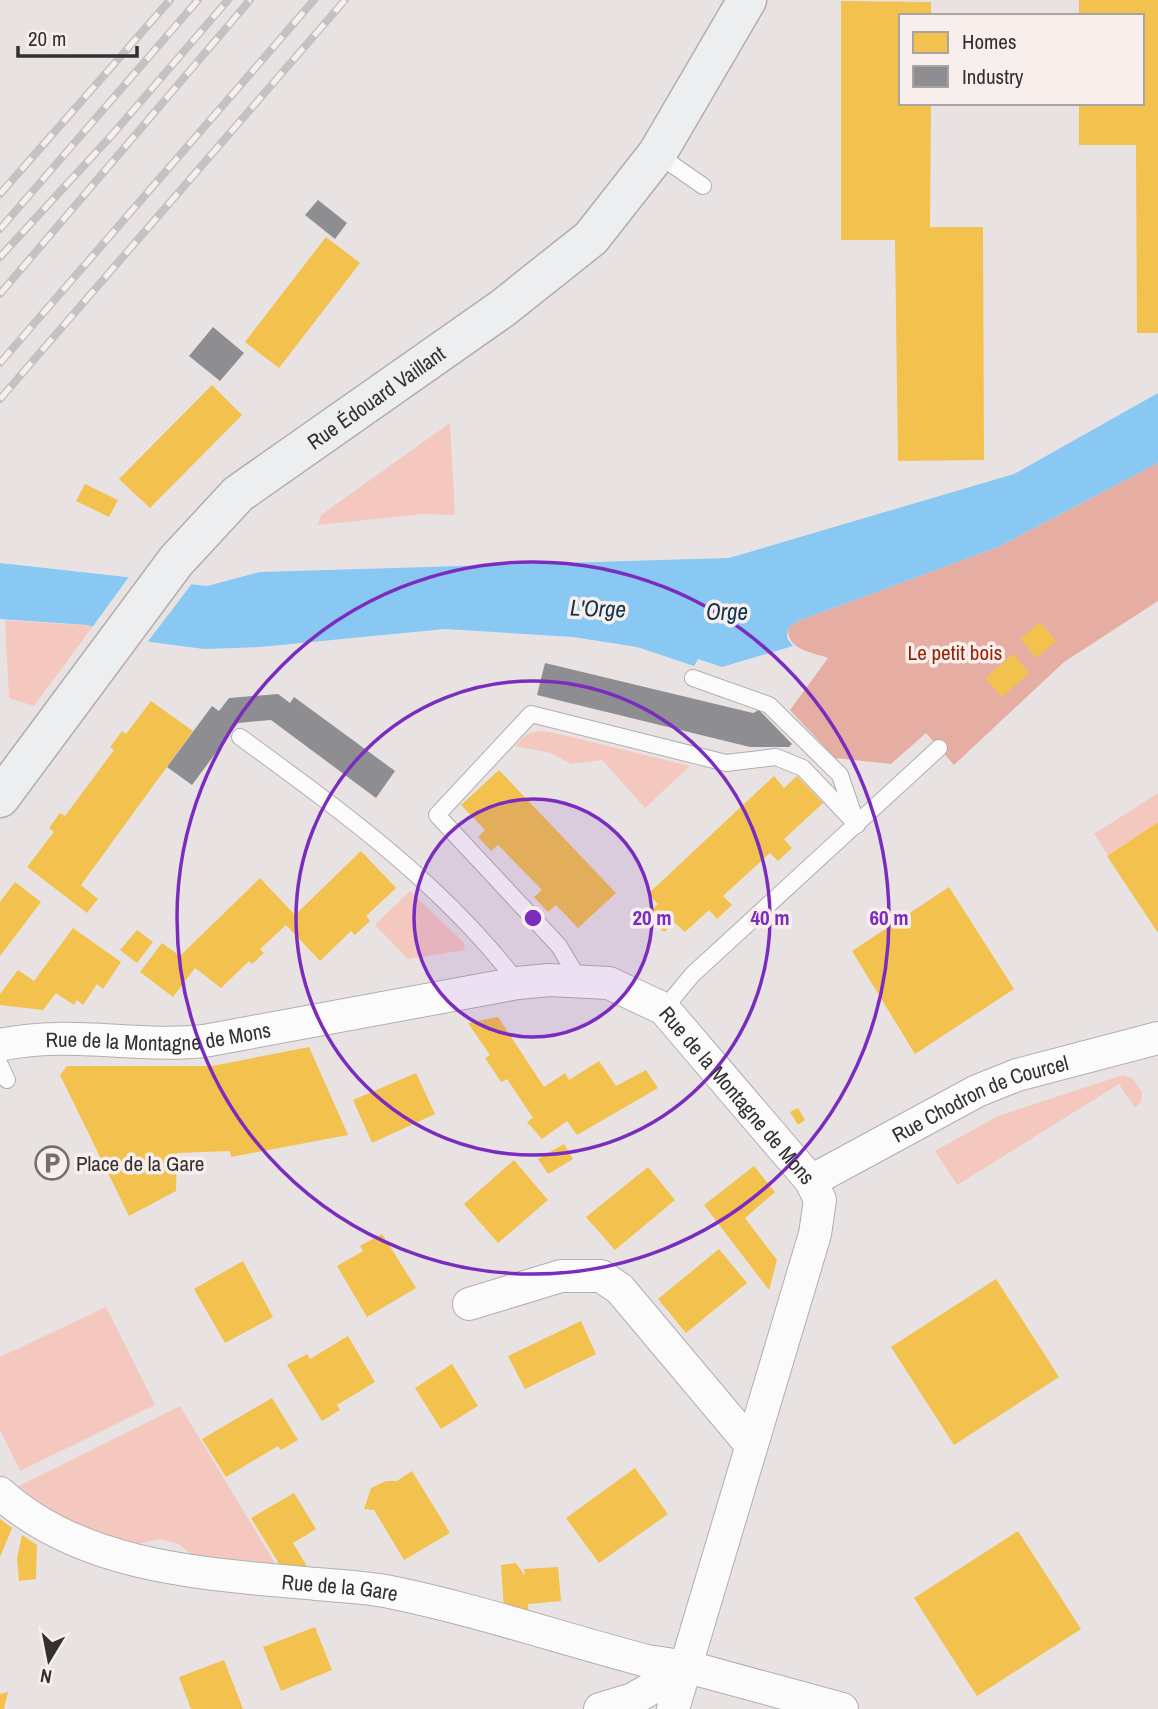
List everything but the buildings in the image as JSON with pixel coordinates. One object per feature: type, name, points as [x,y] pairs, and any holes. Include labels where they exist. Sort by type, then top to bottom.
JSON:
[{"type":"street","name":"Rue Édouard Vaillant","points":[[0,798],[176,561],[238,494],[555,269],[591,238],[657,153],[747,0]]},
{"type":"street","name":"Rue de la Montagne de Mons","points":[[0,1045],[27,1039],[169,1045],[518,983],[579,980],[609,983],[664,1009],[811,1181],[820,1200],[817,1226],[688,1667],[673,1709]]},
{"type":"street","name":"Rue Chodron de Courcel","points":[[811,1181],[987,1087],[1017,1075],[1158,1038]]},
{"type":"street","points":[[469,1304],[561,1276],[601,1276],[620,1289],[751,1445]]},
{"type":"street","name":"Rue de la Gare","points":[[0,1493],[30,1517],[78,1543],[136,1560],[246,1577],[389,1591],[647,1661],[688,1667],[842,1709]]},
{"type":"street","points":[[600,1709],[633,1699],[688,1667]]},
{"type":"lane","points":[[657,153],[703,186]]},
{"type":"lane","points":[[692,678],[769,705],[840,775],[857,825]]},
{"type":"lane","points":[[579,980],[559,946],[437,815],[531,714],[726,763],[776,757],[803,768],[857,825]]},
{"type":"lane","points":[[240,737],[368,830],[394,853],[502,962],[518,983]]},
{"type":"lane","points":[[664,1009],[692,975],[939,748]]},
{"type":"lane","points":[[0,1065],[8,1080]]},
{"type":"shaded area","points":[[450,423],[455,515],[422,514],[318,525],[321,515]]},
{"type":"shaded area","points":[[5,620],[93,626],[34,706],[9,698]]},
{"type":"shaded area","points":[[539,731],[690,766],[645,808],[602,760],[571,764],[551,753],[515,746],[527,734]]},
{"type":"shaded area","points":[[1158,793],[1158,822],[1108,855],[1094,834]]},
{"type":"shaded area","points":[[410,891],[464,943],[465,950],[408,959],[375,925]]},
{"type":"shaded area","points":[[1123,1075],[1132,1078],[1142,1092],[1141,1102],[1135,1108],[1119,1084],[957,1185],[935,1151],[998,1116]]},
{"type":"shaded area","points":[[106,1307],[155,1405],[20,1471],[0,1430],[0,1357]]},
{"type":"shaded area","points":[[180,1406],[278,1568],[194,1557],[179,1544],[160,1539],[137,1544],[106,1538],[38,1506],[19,1486]]},
{"type":"green space","name":"Le petit bois","points":[[1158,463],[1158,601],[1064,662],[954,765],[926,733],[891,764],[835,758],[790,710],[828,658],[801,649],[791,641],[788,628],[798,621],[998,547]]},
{"type":"water","name":"Orge","points":[[1158,393],[1158,463],[998,547],[798,621],[788,628],[787,638],[793,646],[722,667],[698,659],[694,666],[637,647],[573,637],[445,629],[260,647],[204,649],[150,642],[87,625],[0,619],[0,563],[207,586],[260,572],[729,558],[1014,474]]},
{"type":"pier","points":[[131,574],[194,581],[146,644],[91,629]]},
{"type":"railway","points":[[0,194],[170,0]]},
{"type":"railway","points":[[0,229],[198,0]]},
{"type":"railway","points":[[0,257],[112,135],[228,0]]},
{"type":"railway","points":[[0,294],[250,0]]},
{"type":"railway","points":[[0,363],[314,0]]},
{"type":"railway","points":[[0,399],[345,0]]},
{"type":"place","name":"Place de la Gare","points":[[52,1163]]},
{"type":"water label","name":"L'Orge","points":[[598,608]]}]
